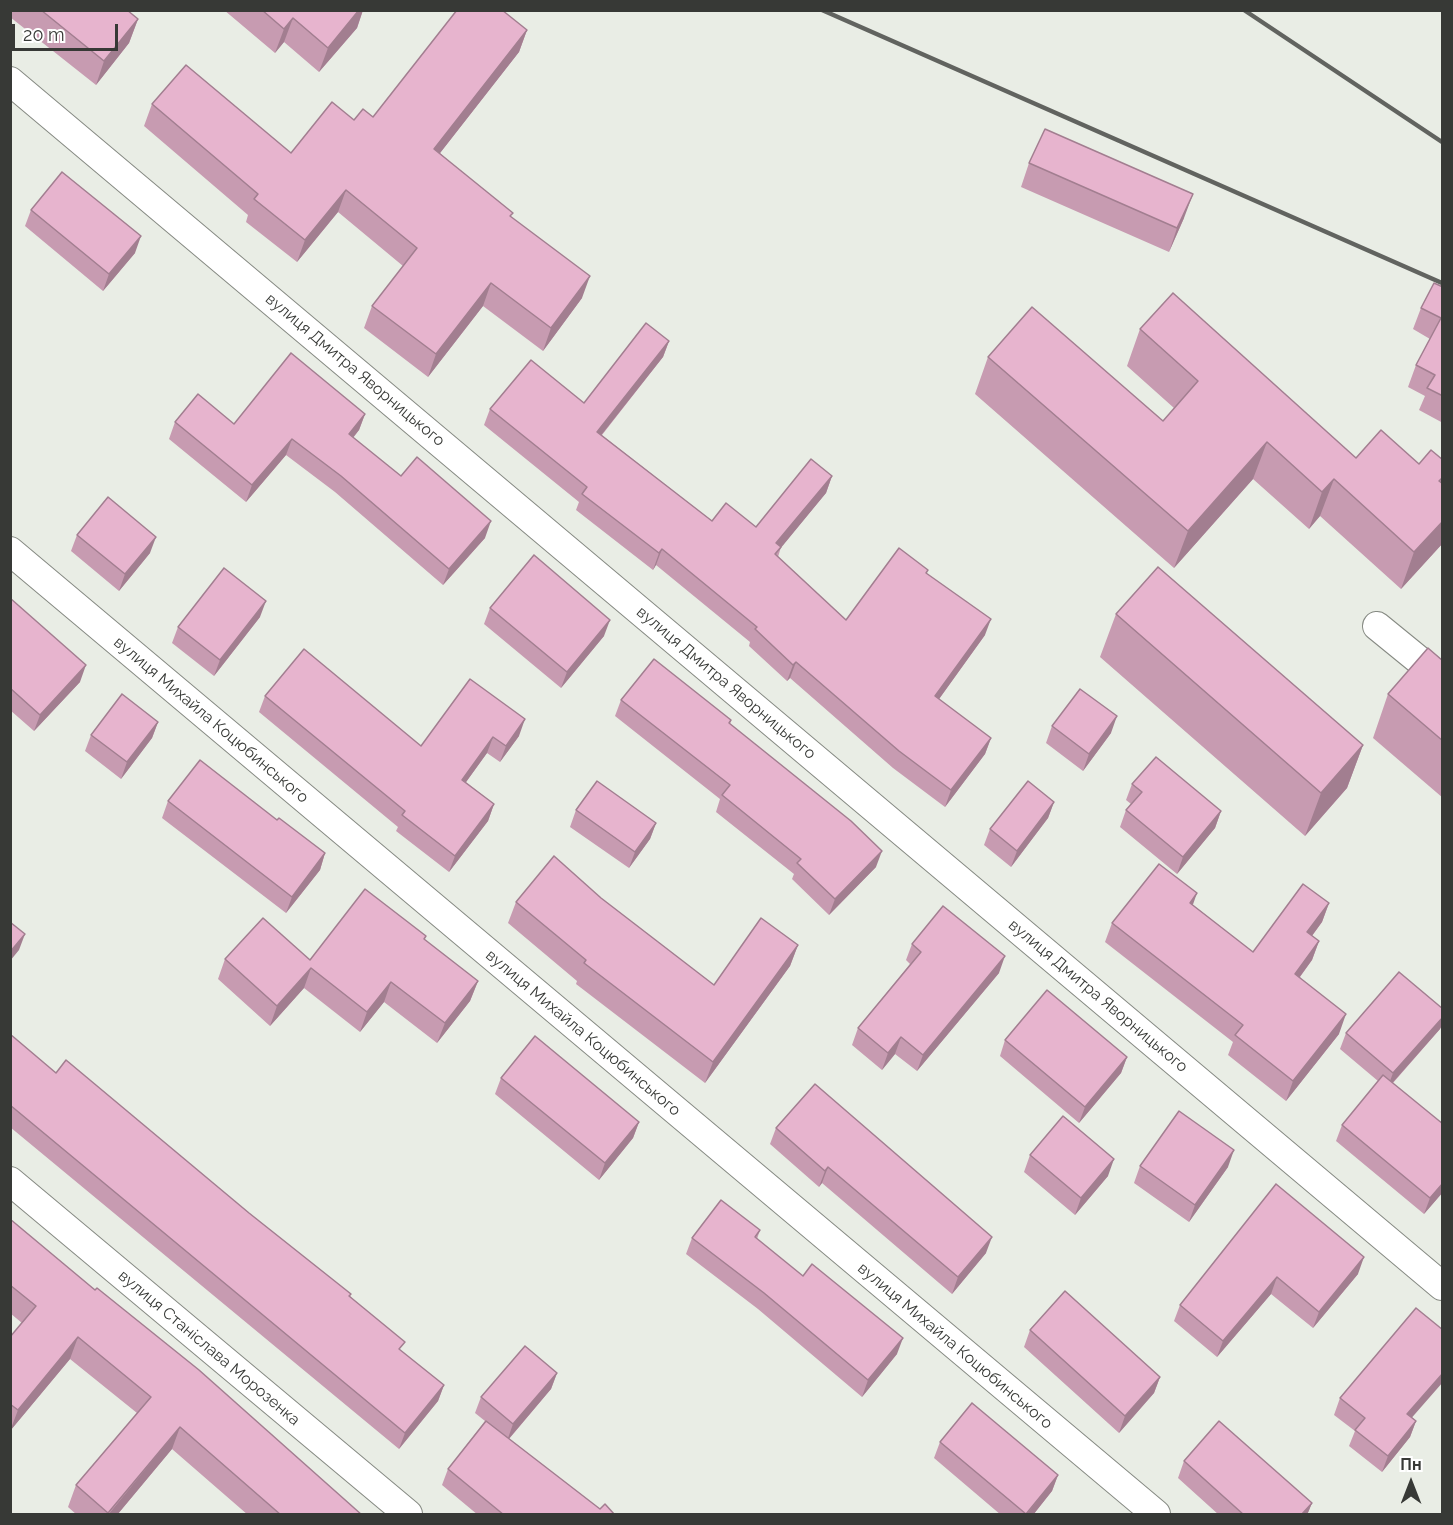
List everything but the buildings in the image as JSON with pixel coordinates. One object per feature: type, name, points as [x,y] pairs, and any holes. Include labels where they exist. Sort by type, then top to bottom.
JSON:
[{"type":"street","name":"вулиця Дмитра Яворницького","points":[[10,81],[1443,1286]]},
{"type":"street","name":"вулиця Михайла Коцюбинського","points":[[10,551],[1156,1515]]},
{"type":"street","points":[[1377,626],[1443,679]]},
{"type":"street","name":"вулиця Станіслава Морозенка","points":[[10,1181],[408,1515]]},
{"type":"railway","points":[[822,10],[1442,283]]},
{"type":"railway","points":[[1244,10],[1442,142]]}]
